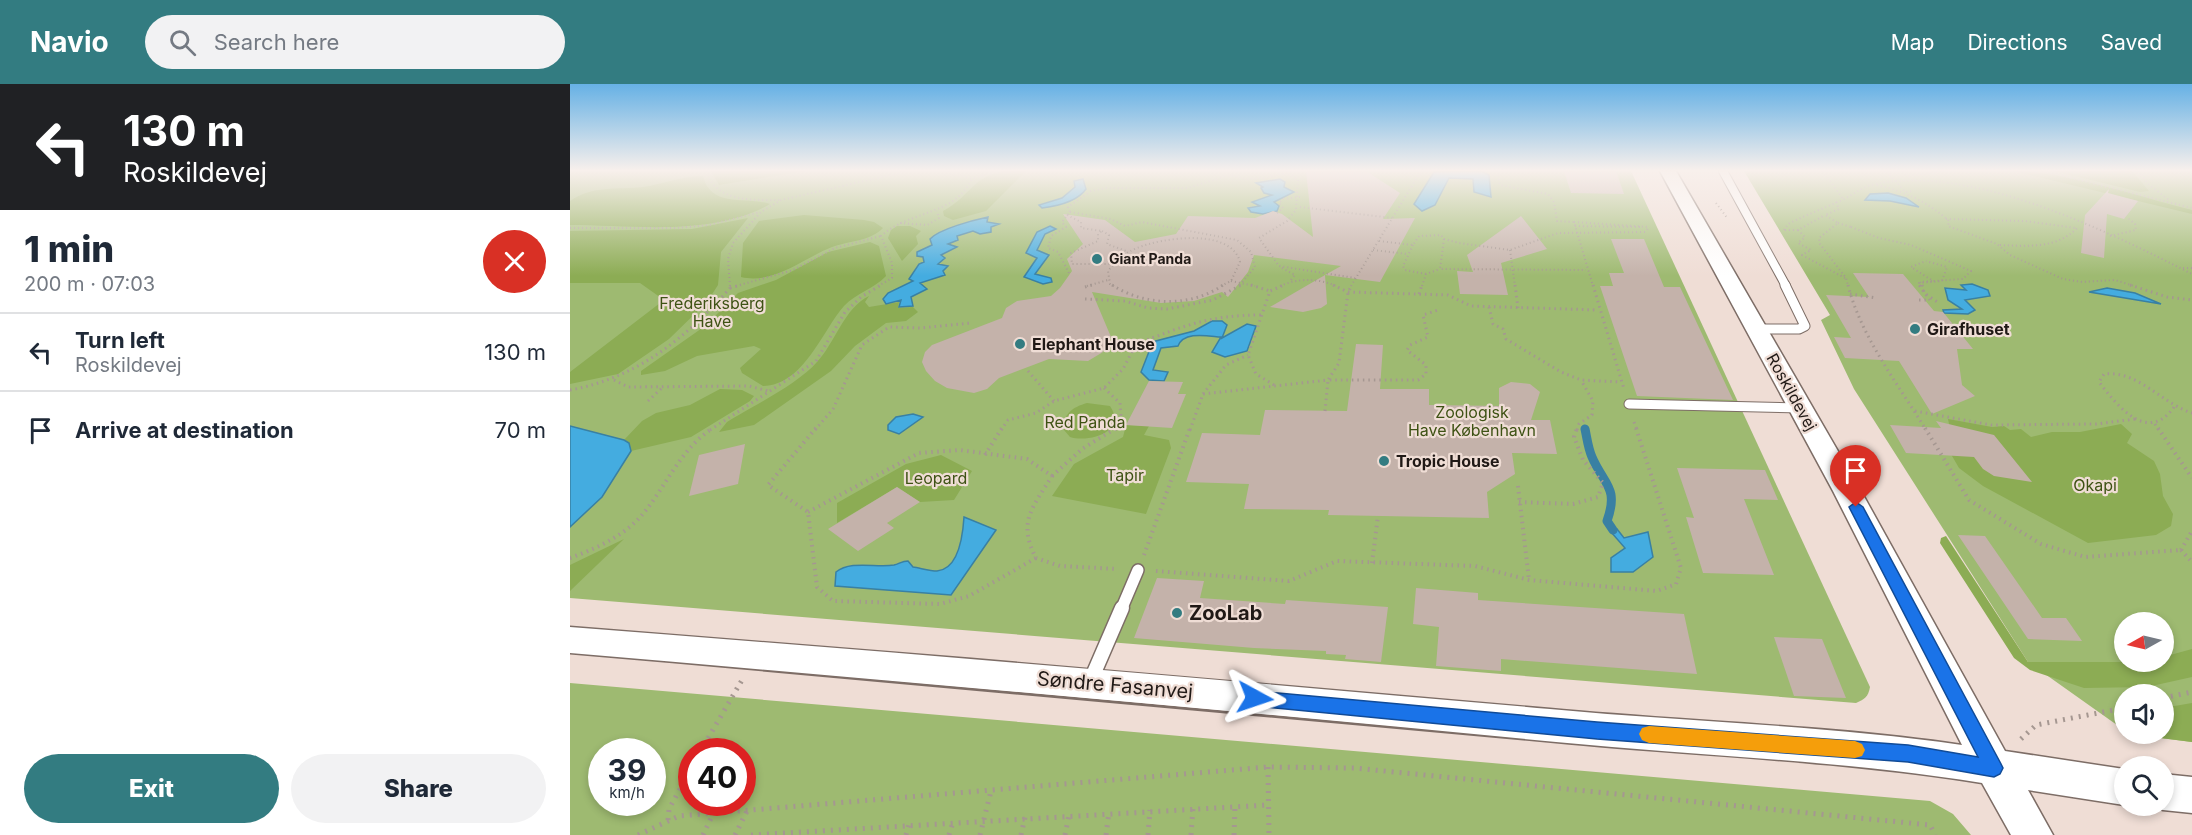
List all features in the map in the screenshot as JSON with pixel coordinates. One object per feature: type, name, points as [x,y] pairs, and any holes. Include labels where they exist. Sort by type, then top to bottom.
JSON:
[{"type":"street","name":"Roskildevej","points":[[1688,206],[1801,408],[1994,768],[2033,835]]},
{"type":"street","name":"Søndre Fasanvej","points":[[570,640],[1090,682],[1597,730],[1908,754],[2114,786]]},
{"type":"street","points":[[2174,793],[2192,795]]},
{"type":"lane","points":[[1742,206],[1805,322],[1804,326],[1799,329],[1756,329]]},
{"type":"lane","points":[[1629,404],[1801,408]]},
{"type":"lane","points":[[1090,682],[1138,570]]},
{"type":"path","points":[[570,228],[675,228],[709,225],[761,212],[771,206]]},
{"type":"path","points":[[570,390],[614,380],[673,344],[697,323],[730,288],[793,270],[835,248],[881,236],[899,222],[945,206]]},
{"type":"path","points":[[1069,206],[1069,214],[1081,222],[1081,228],[1102,231],[1109,235],[1107,244]]},
{"type":"path","points":[[1277,213],[1283,208],[1282,206]]},
{"type":"path","points":[[1325,411],[1328,380],[1339,363],[1348,292],[1399,206]]},
{"type":"path","points":[[1554,206],[1557,221],[1574,224],[1649,226],[1645,232],[1558,233],[1510,250],[1426,234],[1419,236],[1403,266],[1406,270],[1426,274],[1440,269],[1586,270]]},
{"type":"path","points":[[1718,206],[1726,218],[1734,223]]},
{"type":"path","points":[[1823,206],[1788,224],[1784,230],[1798,230],[1839,209],[1838,206]]},
{"type":"path","points":[[1929,206],[1938,211],[1946,219],[1948,226],[1956,231],[2000,245],[2052,242],[2070,237],[2076,228],[2082,225]]},
{"type":"path","points":[[2026,206],[2110,236],[2192,274]]},
{"type":"path","points":[[1290,282],[1295,275],[1279,266],[1259,238],[1295,216],[1300,207],[1392,218]]},
{"type":"path","points":[[899,222],[927,225],[939,218],[937,210]]},
{"type":"path","points":[[730,288],[728,259],[734,243],[761,212]]},
{"type":"path","points":[[1069,214],[1062,222],[1066,227],[1052,236],[1048,248],[1058,252],[1069,273]]},
{"type":"path","points":[[1069,214],[1111,219],[1125,226],[1142,222],[1237,240],[1251,252],[1255,267],[1243,284],[1213,300],[1167,309],[1148,308],[1125,302],[1085,299]]},
{"type":"path","points":[[1825,215],[1838,223],[1879,238],[1911,245],[1971,271],[1964,279],[1920,282],[1925,289],[1924,294],[1939,303]]},
{"type":"path","points":[[2110,236],[2136,230],[2135,224],[2128,218]]},
{"type":"path","points":[[1946,219],[2025,221],[2076,228]]},
{"type":"path","points":[[1838,223],[1824,231],[1819,238],[1820,244],[1846,278],[1853,306],[1873,343],[1969,500],[2041,544],[2085,556],[2181,550]]},
{"type":"path","points":[[1104,388],[1120,403],[1120,417],[1115,431],[1082,449],[1052,476],[1024,526],[1027,542],[1036,558],[1060,566],[1289,580],[1337,561],[1475,567],[1529,580],[1657,591],[1676,584],[1681,568],[1598,310],[1574,224]]},
{"type":"path","points":[[1798,230],[1805,237],[1798,243],[1811,250],[1802,255],[1846,278]]},
{"type":"path","points":[[1094,244],[1098,241],[1098,234],[1102,231]]},
{"type":"path","points":[[570,558],[592,550],[621,533],[641,516],[686,452],[706,432],[816,361],[845,312],[861,297],[892,278],[892,262],[881,236]]},
{"type":"path","points":[[1198,238],[1228,246],[1237,254],[1241,262],[1239,272],[1230,281],[1196,297],[1173,300],[1131,296],[1116,290],[1108,280],[1107,270],[1111,264],[1126,251],[1160,240],[1198,238]]},
{"type":"path","points":[[1440,269],[1444,239]]},
{"type":"path","points":[[1379,241],[1413,245]]},
{"type":"path","points":[[1111,264],[1072,264],[1071,253],[1094,244],[1107,244],[1126,251]]},
{"type":"path","points":[[2000,245],[2010,255],[2063,279],[2082,282],[2115,280],[2166,297],[2192,300]]},
{"type":"path","points":[[1373,250],[1408,254]]},
{"type":"path","points":[[1510,250],[1518,308]]},
{"type":"path","points":[[1919,300],[1930,300],[1918,283],[1942,281],[1947,267],[1926,261],[1911,267],[1934,281]]},
{"type":"path","points":[[1279,266],[1356,278]]},
{"type":"path","points":[[2179,267],[2192,268]]},
{"type":"path","points":[[1419,294],[1426,274]]},
{"type":"path","points":[[1085,287],[1108,280]]},
{"type":"path","points":[[1230,281],[1270,291],[1290,282],[1325,281],[1348,292],[1453,297],[1471,306],[1598,310]]},
{"type":"path","points":[[1270,291],[1248,355],[1256,374],[1264,382],[1277,387]]},
{"type":"path","points":[[1850,294],[1876,298]]},
{"type":"path","points":[[1453,297],[1454,303]]},
{"type":"path","points":[[1489,307],[1493,324],[1503,329],[1506,339],[1561,372],[1581,380],[1621,382]]},
{"type":"path","points":[[1203,394],[1354,378],[1418,380],[1426,374],[1426,365],[1407,350],[1410,345],[1428,337],[1429,332],[1423,315],[1438,310]]},
{"type":"path","points":[[985,456],[1008,420],[1036,413],[1054,402],[1104,388],[1123,369],[1136,344],[1199,320],[1230,315],[1261,315]]},
{"type":"path","points":[[971,323],[920,328],[889,327],[862,345],[833,409],[768,485],[808,512],[817,587],[833,601],[940,604],[969,596],[1036,558]]},
{"type":"path","points":[[1138,570],[1203,394],[1226,365],[1248,355]]},
{"type":"path","points":[[1028,371],[1054,402]]},
{"type":"path","points":[[2135,419],[2114,403],[2099,382],[2104,374],[2125,376],[2148,388],[2174,407],[2192,413]]},
{"type":"path","points":[[614,380],[628,387],[749,386],[768,391]]},
{"type":"path","points":[[1520,502],[1573,504],[1598,497],[1603,483],[1583,460],[1574,437],[1579,424],[1592,415],[1593,401],[1581,380]]},
{"type":"path","points":[[648,401],[663,387]]},
{"type":"path","points":[[1914,411],[1991,425],[2096,424],[2135,419],[2155,424],[2169,417],[2174,407]]},
{"type":"path","points":[[2155,424],[2192,478]]},
{"type":"path","points":[[808,512],[919,453],[960,450],[985,456],[1027,459],[1052,476]]},
{"type":"path","points":[[1518,486],[1529,580]]},
{"type":"path","points":[[1372,563],[1378,516]]},
{"type":"path","points":[[2181,550],[2192,531]]},
{"type":"path","points":[[2181,550],[2192,562]]},
{"type":"path","points":[[708,738],[730,697],[760,655]]},
{"type":"path","points":[[2174,696],[2192,692]]},
{"type":"path","points":[[1994,768],[2036,725],[2114,710]]},
{"type":"path","points":[[1268,767],[1269,835]]},
{"type":"path","points":[[756,809],[1268,767],[1354,768],[1930,825],[1935,835]]},
{"type":"path","points":[[980,835],[991,791]]},
{"type":"path","points":[[669,821],[669,808],[678,792]]},
{"type":"path","points":[[751,835],[819,833],[868,827],[984,819],[1268,805]]},
{"type":"path","points":[[1234,835],[1235,806]]},
{"type":"path","points":[[1191,835],[1193,808]]},
{"type":"path","points":[[1148,835],[1150,810]]},
{"type":"path","points":[[1106,835],[1109,812]]},
{"type":"path","points":[[1065,835],[1069,815]]},
{"type":"path","points":[[638,835],[679,816]]},
{"type":"path","points":[[703,835],[712,816]]},
{"type":"path","points":[[735,835],[744,816]]},
{"type":"path","points":[[1021,835],[1025,817]]},
{"type":"path","points":[[949,835],[953,822]]},
{"type":"path","points":[[906,835],[909,824]]},
{"type":"path","points":[[865,835],[868,827]]},
{"type":"green space","name":"Zoologisk Have København","points":[[570,206],[1647,206],[1870,687],[1868,693],[1864,699],[1856,703],[570,598]]},
{"type":"green space","points":[[570,206],[765,206],[724,221],[673,227],[570,225]]},
{"type":"green space","points":[[950,206],[991,206],[986,211],[953,220],[944,216],[943,211]]},
{"type":"green space","points":[[1765,206],[2192,206],[2192,742],[2174,740],[2174,684],[2114,684],[2114,723],[2028,662],[1854,389],[1821,320],[1830,315]]},
{"type":"green space","points":[[2159,206],[2177,206],[2192,210],[2192,214]]},
{"type":"green space","points":[[804,215],[864,220],[874,222],[883,228],[872,236],[832,247],[776,274],[765,277],[741,277],[743,243],[759,221]]},
{"type":"green space","points":[[748,218],[721,252],[718,285],[707,302],[669,339],[618,374],[570,384],[570,372],[664,300],[640,283],[570,283],[570,231],[692,229]]},
{"type":"green space","points":[[897,226],[910,226],[921,231],[916,236],[918,244],[902,261],[888,238],[891,230]]},
{"type":"green space","points":[[870,242],[879,246],[886,276],[844,306],[811,355],[790,377],[763,386],[742,373],[740,368],[761,349],[754,346],[697,356],[665,371],[641,375],[641,371],[705,326],[738,293],[776,280],[828,252]]},
{"type":"green space","points":[[869,296],[865,302],[869,307],[899,302],[898,308],[913,307],[918,312],[906,321],[886,323],[855,346],[831,371],[754,425],[719,432],[727,422],[809,370],[823,354],[846,317]]},
{"type":"green space","points":[[720,389],[742,390],[754,396],[750,401],[691,437],[631,451],[629,443],[624,440],[642,421],[656,413],[690,405]]},
{"type":"green space","name":"Red Panda","points":[[1087,403],[1110,406],[1114,415],[1114,423],[1110,429],[1095,437],[1070,437],[1064,430],[1067,415],[1073,409]]},
{"type":"green space","name":"Okapi","points":[[1948,419],[1992,427],[2004,426],[2010,430],[2021,429],[2031,437],[2052,432],[2080,432],[2121,424],[2132,434],[2127,443],[2154,461],[2160,474],[2163,496],[2173,514],[2171,526],[2156,535],[2088,543],[1983,486],[1959,468],[1948,449],[1952,438]]},
{"type":"green space","name":"Tapir","points":[[1126,425],[1149,426],[1144,435],[1169,440],[1171,448],[1146,514],[1052,496],[1074,464],[1123,437]]},
{"type":"green space","name":"Leopard","points":[[941,455],[972,471],[954,500],[920,502],[897,487],[837,523],[837,503],[906,464]]},
{"type":"green space","points":[[1946,536],[2028,662],[2114,662],[2114,672],[2174,672],[2174,654],[2192,649],[2192,677],[2160,684],[2114,684],[2114,688],[2084,688],[2030,670],[2014,658],[1940,543],[1941,538]]},
{"type":"green space","points":[[624,539],[570,591],[570,565]]},
{"type":"green space","points":[[570,683],[1930,801],[1953,814],[1971,835],[570,835]]},
{"type":"green space","points":[[2192,703],[2192,742],[2174,740],[2174,706]]},
{"type":"water","points":[[1279,206],[1277,211],[1263,214],[1251,212],[1248,208]]},
{"type":"water","points":[[1416,206],[1433,206],[1422,211]]},
{"type":"water","points":[[988,217],[987,222],[999,224],[991,227],[991,232],[980,234],[973,231],[957,236],[958,240],[948,244],[957,247],[941,255],[945,258],[938,264],[948,266],[943,271],[945,275],[920,283],[927,289],[911,297],[913,306],[899,307],[901,300],[886,304],[883,299],[888,293],[913,281],[909,279],[919,264],[924,262],[923,257],[917,256],[917,252],[932,245],[930,239],[949,228]]},
{"type":"water","points":[[1050,226],[1056,229],[1045,234],[1037,250],[1049,255],[1035,274],[1051,278],[1052,282],[1043,284],[1024,277],[1037,258],[1026,253],[1037,232]]},
{"type":"water","points":[[1972,284],[1988,290],[1990,296],[1965,300],[1975,310],[1968,314],[1944,313],[1943,310],[1962,309],[1948,300],[1945,288],[1966,290],[1961,285]]},
{"type":"water","points":[[2107,288],[2135,293],[2161,304],[2089,292]]},
{"type":"water","points":[[1212,321],[1222,321],[1227,325],[1222,338],[1247,324],[1256,326],[1247,351],[1225,357],[1212,352],[1221,337],[1191,336],[1181,341],[1178,346],[1161,348],[1153,370],[1168,372],[1164,381],[1149,380],[1141,372],[1150,349],[1148,347],[1152,342],[1194,331]]},
{"type":"water","points":[[913,414],[923,417],[899,434],[888,430],[888,425],[896,417]]},
{"type":"water","points":[[570,426],[624,440],[629,443],[631,451],[602,497],[570,527]]},
{"type":"water","points":[[964,517],[996,530],[951,595],[835,586],[836,572],[849,566],[887,566],[908,561],[913,567],[934,571],[945,569],[951,564],[959,549]]},
{"type":"water","points":[[1617,529],[1624,538],[1648,532],[1653,557],[1633,572],[1611,572],[1611,558],[1625,548],[1611,532]]},
{"type":"building","points":[[1310,206],[1391,206],[1383,219],[1415,218],[1380,282],[1325,275],[1341,266],[1254,255],[1248,272],[1228,297],[1222,292],[1194,301],[1161,303],[1092,292],[1111,337],[1103,352],[1088,361],[1049,359],[999,378],[987,389],[974,393],[947,388],[935,381],[922,362],[925,352],[932,345],[1002,318],[1006,308],[1017,301],[1051,296],[1060,288],[1072,271],[1067,259],[1083,244],[1063,214],[1105,220],[1135,242],[1176,234],[1188,216],[1255,218],[1273,211],[1282,214],[1313,237]]},
{"type":"building","points":[[2093,206],[2134,206],[2124,219],[2107,214],[2104,258],[2081,253],[2085,215]]},
{"type":"building","points":[[1521,216],[1547,249],[1501,263],[1508,295],[1460,294],[1457,271],[1473,272],[1467,255]]},
{"type":"building","points":[[1611,239],[1644,239],[1664,287],[1680,287],[1733,400],[1637,396],[1600,286],[1613,286],[1609,273],[1624,273]]},
{"type":"building","points":[[1853,273],[1903,274],[1934,311],[1943,312],[1973,349],[1957,349],[1962,385],[1975,396],[1932,414],[1899,361],[1845,358],[1834,337],[1851,338],[1826,295],[1869,297]]},
{"type":"building","points":[[1325,275],[1327,304],[1321,308],[1303,312],[1270,307]]},
{"type":"building","name":"Tropic House","points":[[1356,344],[1383,345],[1380,389],[1429,389],[1429,405],[1499,406],[1499,388],[1511,382],[1530,384],[1540,392],[1531,420],[1550,420],[1557,454],[1512,453],[1515,474],[1487,492],[1489,518],[1328,515],[1329,510],[1244,509],[1249,484],[1186,482],[1202,433],[1260,435],[1265,410],[1347,411]]},
{"type":"building","points":[[1149,381],[1183,382],[1178,394],[1186,394],[1172,428],[1126,425]]},
{"type":"building","points":[[1936,421],[1994,435],[2032,482],[1994,476],[1983,469],[1974,457],[1906,453],[1890,425],[1941,428]]},
{"type":"building","points":[[745,444],[738,484],[689,496],[699,455]]},
{"type":"building","points":[[1677,468],[1765,470],[1778,500],[1744,499],[1774,575],[1703,573],[1686,517],[1694,518]]},
{"type":"building","points":[[897,487],[920,502],[887,523],[894,528],[858,551],[828,529]]},
{"type":"building","points":[[1958,535],[1985,536],[2042,618],[2066,618],[2082,641],[2028,639]]},
{"type":"building","points":[[1157,578],[1204,581],[1200,598],[1285,604],[1286,600],[1388,607],[1381,662],[1345,659],[1346,655],[1326,654],[1326,651],[1254,648],[1134,638]]},
{"type":"building","points":[[1416,588],[1478,593],[1478,600],[1684,614],[1697,674],[1501,659],[1501,671],[1436,666],[1439,627],[1413,624]]},
{"type":"building","points":[[1774,637],[1822,639],[1846,698],[1794,696]]},
{"type":"waterway","points":[[1585,429],[1592,457],[1611,493],[1607,521],[1613,530]]},
{"type":"slow traffic","points":[[1649,734],[1855,750]]},
{"type":"place","name":"Giant Panda","points":[[1097,259]]},
{"type":"place","name":"Girafhuset","points":[[1915,329]]},
{"type":"place","name":"Elephant House","points":[[1020,344]]},
{"type":"place","name":"Tropic House","points":[[1384,461]]},
{"type":"place","name":"ZooLab","points":[[1177,613]]},
{"type":"route","points":[[1255,698],[1597,730],[1908,754],[1994,768],[1856,507]]},
{"type":"park label","name":"Frederiksberg Have","points":[[712,312]]}]
